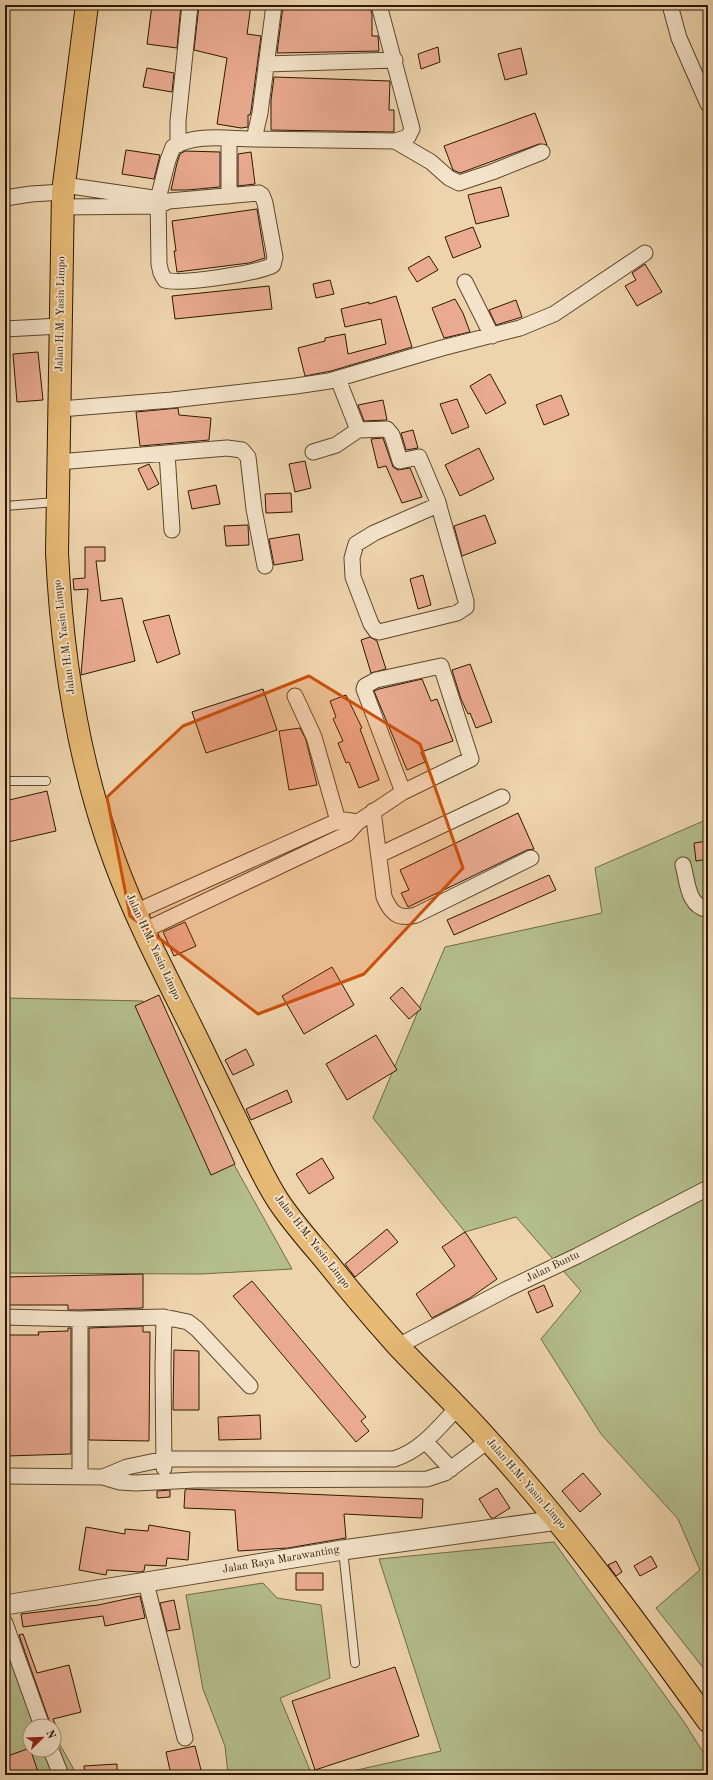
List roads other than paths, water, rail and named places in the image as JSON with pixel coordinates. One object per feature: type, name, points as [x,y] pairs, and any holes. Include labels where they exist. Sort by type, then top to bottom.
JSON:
[{"type":"main road","name":"Jalan H.M. Yasin Limpo","points":[[87,5],[63,194],[57,502],[60,606],[65,653],[76,719],[88,773],[102,824],[139,922],[261,1171],[279,1202],[346,1287],[398,1346],[458,1407],[558,1520],[645,1633],[708,1721]]},
{"type":"street","points":[[178,144],[178,122],[190,5]]},
{"type":"street","points":[[254,139],[260,113],[274,5]]},
{"type":"street","points":[[5,198],[46,192],[162,202],[254,193],[262,195],[265,203],[275,257],[273,265],[238,274],[184,281],[166,280],[161,273],[159,264],[162,202],[171,151],[178,144],[190,140],[254,139],[395,141],[408,137],[412,129],[395,60],[379,5]]},
{"type":"street","points":[[670,5],[679,38],[708,104]]},
{"type":"street","points":[[266,64],[395,60]]},
{"type":"street","points":[[229,139],[229,196]]},
{"type":"street","points":[[395,141],[431,162],[449,178],[459,183],[492,172],[542,152]]},
{"type":"street","points":[[63,194],[162,202]]},
{"type":"street","points":[[60,409],[172,400],[296,386],[338,379],[442,348],[520,328],[554,314],[645,253]]},
{"type":"street","points":[[465,282],[492,336]]},
{"type":"street","points":[[5,329],[60,326]]},
{"type":"street","points":[[338,379],[358,430]]},
{"type":"street","points":[[313,452],[336,445],[358,430],[387,429],[392,435],[400,461],[419,457],[438,505],[464,594],[466,607],[457,612],[379,632],[376,631],[371,624],[353,577],[352,558],[356,544],[374,533],[438,505]]},
{"type":"street","points":[[58,462],[227,448],[236,448],[246,453],[248,457],[254,508],[265,566]]},
{"type":"street","points":[[167,453],[172,530]]},
{"type":"street","points":[[139,922],[347,834],[358,822],[403,792],[471,759],[441,666],[376,680],[365,686],[364,689],[403,792]]},
{"type":"street","points":[[295,696],[314,737],[338,821]]},
{"type":"street","points":[[379,855],[502,797]]},
{"type":"street","points":[[373,811],[384,897],[393,912],[399,916],[408,917],[416,915],[531,858]]},
{"type":"street","points":[[139,922],[266,852],[338,821],[344,820],[358,822]]},
{"type":"street","points":[[684,865],[692,901],[699,907],[708,910]]},
{"type":"street","name":"Jalan Buntu","points":[[398,1346],[507,1289],[577,1256],[708,1188]]},
{"type":"street","points":[[5,1317],[80,1319],[164,1317],[188,1322],[197,1329],[250,1386]]},
{"type":"street","points":[[164,1317],[164,1481]]},
{"type":"street","points":[[80,1319],[80,1477]]},
{"type":"street","points":[[103,1477],[127,1467],[165,1459],[394,1458],[405,1456],[414,1451],[425,1441],[458,1407]]},
{"type":"street","points":[[5,1476],[103,1477],[128,1483],[195,1480],[427,1479],[452,1470],[488,1440]]},
{"type":"street","points":[[425,1441],[452,1470]]},
{"type":"street","points":[[195,1459],[195,1480]]},
{"type":"street","name":"Jalan Raya Marawanting","points":[[5,1605],[343,1550],[558,1520]]},
{"type":"street","points":[[146,1583],[185,1738]]},
{"type":"street","points":[[5,1624],[39,1718]]},
{"type":"street","points":[[54,1758],[61,1775]]},
{"type":"lane","points":[[5,506],[57,502]]},
{"type":"lane","points":[[5,781],[46,781]]},
{"type":"lane","points":[[343,1550],[356,1663]]}]
